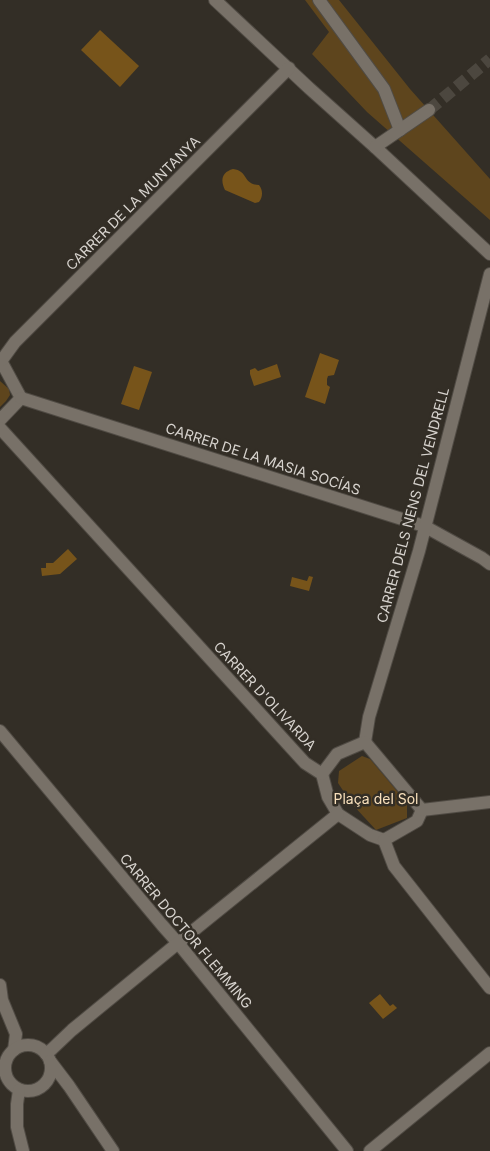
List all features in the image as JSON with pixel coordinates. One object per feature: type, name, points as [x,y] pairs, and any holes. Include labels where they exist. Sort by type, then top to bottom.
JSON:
[{"type":"street","points":[[215,0],[490,254]]},
{"type":"street","points":[[319,0],[384,89],[400,130]]},
{"type":"street","name":"CARRER DE LA MUNTANYA","points":[[1,360],[15,342],[288,68]]},
{"type":"street","points":[[375,147],[429,110]]},
{"type":"street","name":"CARRER DELS NENS DEL VENDRELL","points":[[365,742],[369,717],[419,551],[490,274]]},
{"type":"street","points":[[0,420],[21,398],[1,360]]},
{"type":"street","name":"CARRER DE LA MASIA SOCÍAS","points":[[21,398],[424,526],[490,564]]},
{"type":"street","name":"CARRER D'OLIVARDA","points":[[0,428],[305,762],[322,774]]},
{"type":"street","name":"CARRER DOCTOR FLEMMING","points":[[0,731],[178,943],[347,1151]]},
{"type":"street","points":[[422,810],[365,742],[337,754],[322,774],[328,797],[338,814],[370,835],[384,840],[394,866],[490,988]]},
{"type":"street","points":[[422,810],[490,802]]},
{"type":"street","points":[[384,840],[417,821],[422,810]]},
{"type":"street","points":[[113,1151],[48,1058],[40,1049],[34,1046],[20,1046],[8,1056],[5,1063],[4,1084],[28,1092],[37,1090],[50,1077],[51,1069],[48,1058],[52,1049],[72,1030],[338,814]]},
{"type":"street","points":[[0,985],[2,1000],[16,1034],[14,1050]]},
{"type":"street","points":[[370,1151],[490,1052]]},
{"type":"street","points":[[19,1090],[17,1127],[23,1151]]},
{"type":"green space","points":[[305,0],[339,0],[410,89],[490,179],[490,220],[367,112],[312,54],[329,32]]},
{"type":"green space","points":[[0,381],[9,389],[10,395],[0,407]]},
{"type":"green space","name":"Plaça del Sol","points":[[362,756],[370,759],[407,803],[407,818],[376,830],[352,804],[338,783],[339,771]]},
{"type":"shaded area","points":[[100,30],[139,66],[120,87],[81,50]]},
{"type":"shaded area","points":[[233,169],[241,172],[250,182],[259,185],[262,193],[259,202],[255,203],[225,190],[223,183],[224,174]]},
{"type":"shaded area","points":[[320,353],[339,360],[334,375],[328,376],[327,379],[327,385],[330,387],[325,404],[305,397]]},
{"type":"shaded area","points":[[277,364],[281,377],[254,386],[250,370],[255,368],[258,371]]},
{"type":"shaded area","points":[[134,366],[152,372],[139,410],[121,404]]},
{"type":"shaded area","points":[[68,549],[77,559],[60,574],[42,576],[41,568],[46,568],[46,563],[53,563]]},
{"type":"shaded area","points":[[309,576],[313,577],[309,591],[290,586],[292,577],[307,581]]},
{"type":"shaded area","points":[[380,994],[390,1006],[393,1004],[397,1008],[383,1019],[369,1003]]},
{"type":"tunnel","points":[[429,110],[490,59]]}]
